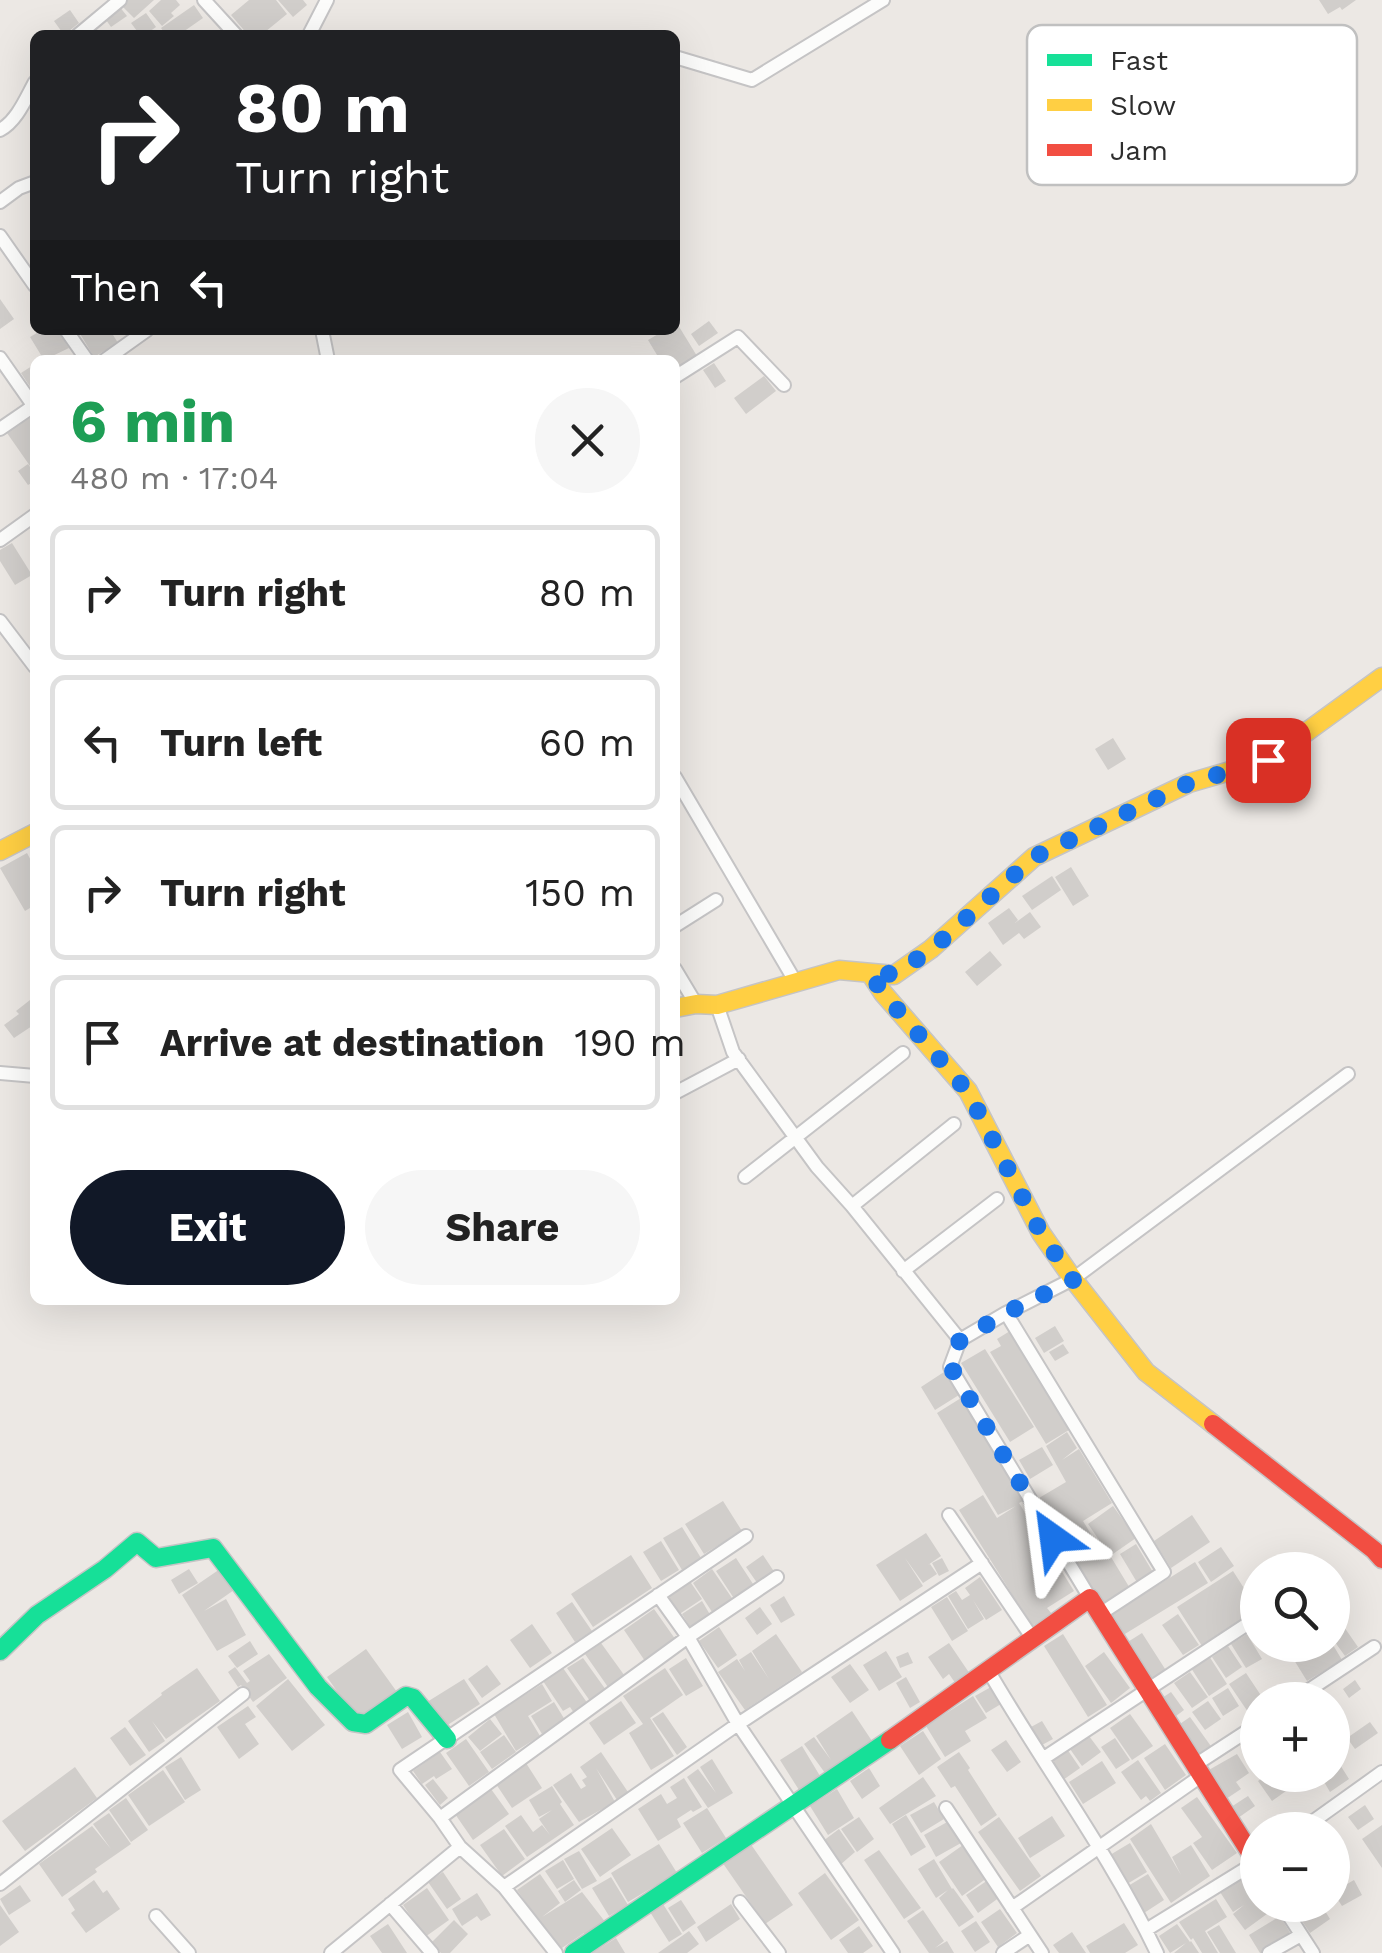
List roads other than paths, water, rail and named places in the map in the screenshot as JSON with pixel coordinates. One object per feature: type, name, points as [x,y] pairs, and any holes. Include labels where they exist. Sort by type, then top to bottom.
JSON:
[{"type":"street","points":[[84,30],[120,0]]},
{"type":"street","points":[[204,0],[231,30]]},
{"type":"street","points":[[312,30],[327,0]]},
{"type":"street","points":[[680,58],[752,80],[883,0]]},
{"type":"street","points":[[0,130],[7,127],[30,91]]},
{"type":"street","points":[[0,202],[30,184]]},
{"type":"street","points":[[0,236],[30,279]]},
{"type":"street","points":[[112,355],[140,335]]},
{"type":"street","points":[[680,374],[738,337],[784,385]]},
{"type":"street","points":[[0,358],[30,399]]},
{"type":"street","points":[[0,429],[30,409]]},
{"type":"street","points":[[0,540],[30,519]]},
{"type":"street","points":[[0,620],[30,661]]},
{"type":"street","points":[[680,1007],[717,1006],[839,970],[894,974],[931,950],[1034,857],[1189,783],[1268,760],[1382,677]]},
{"type":"street","points":[[680,786],[794,981]]},
{"type":"street","points":[[0,850],[30,835]]},
{"type":"street","points":[[680,923],[716,900]]},
{"type":"street","points":[[870,973],[968,1092],[1041,1233],[1146,1372],[1382,1559]]},
{"type":"street","points":[[680,977],[696,1004]]},
{"type":"street","points":[[717,1006],[738,1060],[795,1138],[960,1340]]},
{"type":"street","points":[[745,1177],[903,1053]]},
{"type":"street","points":[[680,1090],[738,1060]]},
{"type":"street","points":[[0,1073],[30,1076]]},
{"type":"street","points":[[1240,1836],[950,1366],[960,1340],[1073,1280],[1348,1074]]},
{"type":"street","points":[[852,1206],[954,1124]]},
{"type":"street","points":[[903,1271],[997,1199]]},
{"type":"street","points":[[574,1953],[1033,1638],[1164,1572],[1006,1313]]},
{"type":"street","points":[[949,1515],[1033,1638]]},
{"type":"street","points":[[556,1953],[504,1887],[460,1847],[400,1770],[746,1536]]},
{"type":"street","points":[[0,1651],[37,1615],[138,1542],[156,1558],[214,1548],[318,1687],[353,1722],[366,1724],[406,1696],[413,1698],[447,1739]]},
{"type":"street","points":[[504,1887],[738,1724],[982,1563]]},
{"type":"street","points":[[440,1818],[777,1577]]},
{"type":"street","points":[[658,1595],[738,1724],[893,1953]]},
{"type":"street","points":[[1044,1758],[1240,1629]]},
{"type":"street","points":[[1321,1682],[1374,1647]]},
{"type":"street","points":[[988,1670],[1098,1848],[1157,1953]]},
{"type":"street","points":[[0,1884],[243,1694]]},
{"type":"street","points":[[1012,1908],[1098,1848],[1240,1738]]},
{"type":"street","points":[[1326,1812],[1382,1772]]},
{"type":"street","points":[[946,1808],[1042,1953]]},
{"type":"street","points":[[332,1953],[460,1847]]},
{"type":"street","points":[[1146,1930],[1240,1873]]},
{"type":"street","points":[[740,1902],[779,1953]]},
{"type":"street","points":[[390,1904],[432,1953]]},
{"type":"street","points":[[156,1916],[190,1953]]},
{"type":"street","points":[[1293,1922],[1313,1953]]},
{"type":"street","points":[[1004,1953],[1030,1935]]},
{"type":"street","points":[[1270,1953],[1301,1935]]}]
